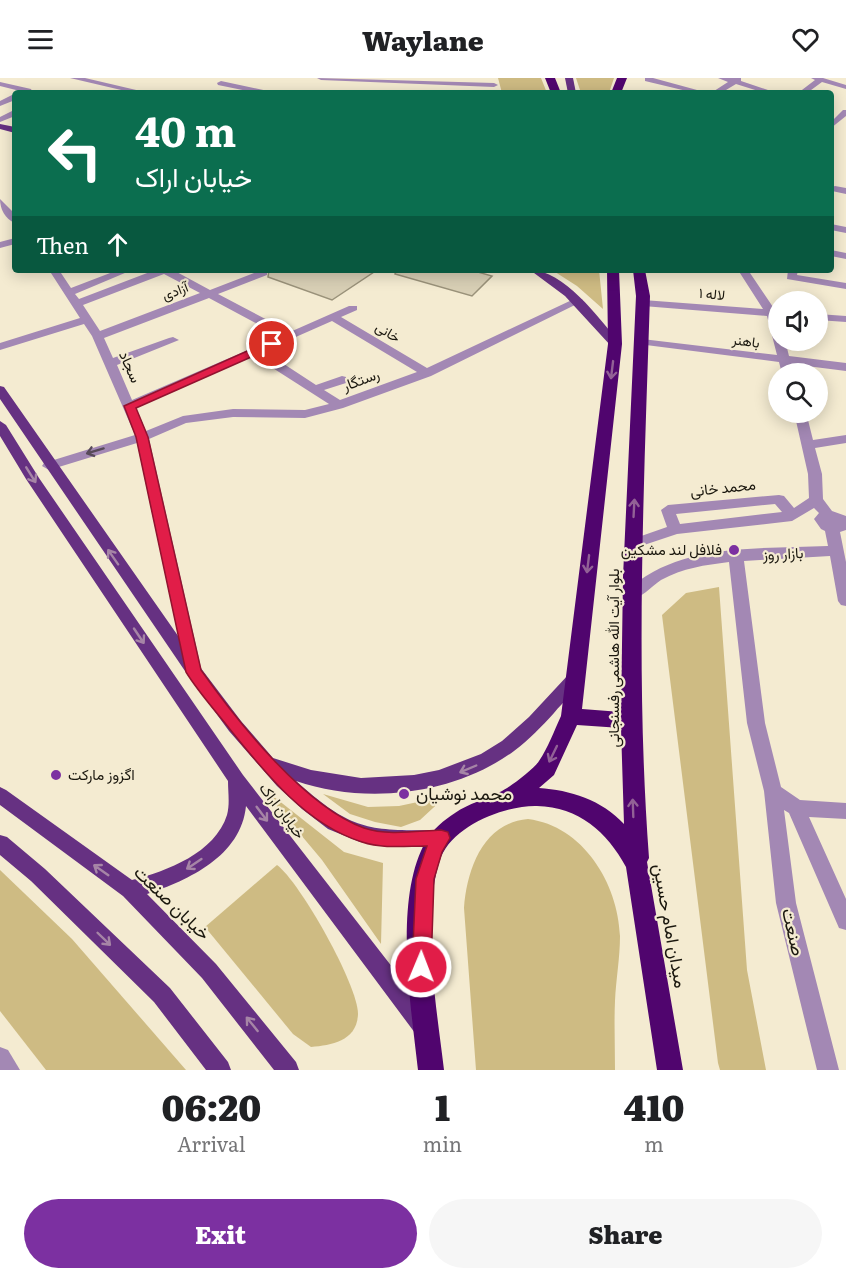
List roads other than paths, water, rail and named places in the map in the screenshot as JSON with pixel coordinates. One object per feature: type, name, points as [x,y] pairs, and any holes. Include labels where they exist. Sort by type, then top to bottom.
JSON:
[{"type":"highway","name":"بلوار آیت الله هاشمی رفسنجانی","points":[[505,801],[546,769],[571,716],[615,344],[613,273]]},
{"type":"highway","name":"بلوار آیت الله هاشمی رفسنجانی","points":[[637,866],[633,810],[630,595],[642,342],[643,303],[639,273]]},
{"type":"highway","points":[[571,716],[632,720]]},
{"type":"highway","name":"میدان امام حسین","points":[[431,1070],[421,967],[425,879],[430,860],[441,838],[478,811],[505,801],[542,796],[555,797],[577,804],[604,819],[623,840],[637,866],[670,1070]]},
{"type":"main road","points":[[542,273],[578,301],[615,344]]},
{"type":"main road","name":"خیابان اراک","points":[[0,390],[49,466],[194,672],[267,763],[336,824],[365,836],[387,839],[441,838]]},
{"type":"main road","name":"خیابان اراک","points":[[0,425],[33,479],[237,780],[427,1031]]},
{"type":"main road","points":[[267,763],[311,778],[340,783],[405,783],[464,771],[509,746],[575,678]]},
{"type":"main road","points":[[130,890],[157,883],[187,869],[211,853],[225,837],[236,816],[237,780]]},
{"type":"main road","name":"خیابان صنعت","points":[[0,795],[130,890],[209,971],[288,1070]]},
{"type":"main road","points":[[0,843],[38,875],[162,995],[220,1070]]},
{"type":"street","points":[[74,78],[125,90]]},
{"type":"street","points":[[224,90],[244,78]]},
{"type":"street","points":[[722,78],[763,90]]},
{"type":"street","points":[[720,90],[733,81],[743,78]]},
{"type":"street","points":[[648,79],[692,90]]},
{"type":"street","points":[[805,90],[817,79],[846,87]]},
{"type":"street","points":[[324,81],[373,84],[404,80],[430,86],[455,87],[493,85]]},
{"type":"street","points":[[221,83],[252,90]]},
{"type":"street","points":[[0,84],[24,90]]},
{"type":"street","points":[[834,121],[844,109]]},
{"type":"street","points":[[835,189],[846,191]]},
{"type":"street","points":[[0,202],[12,216]]},
{"type":"street","name":"سجاد","points":[[56,273],[98,336],[142,437],[194,672]]},
{"type":"street","points":[[70,292],[119,273]]},
{"type":"street","points":[[78,303],[157,273]]},
{"type":"street","points":[[170,273],[289,336]]},
{"type":"street","name":"آزادی","points":[[98,336],[263,273]]},
{"type":"street","points":[[745,273],[768,304]]},
{"type":"street","points":[[792,273],[846,286]]},
{"type":"street","name":"رستگار","points":[[49,466],[142,437],[183,420],[233,412],[305,414],[339,405],[427,374],[578,301]]},
{"type":"street","name":"لاله ۱","points":[[643,303],[768,313]]},
{"type":"street","points":[[130,406],[353,308]]},
{"type":"street","name":"خانی","points":[[333,317],[427,374]]},
{"type":"street","points":[[828,318],[846,319]]},
{"type":"street","points":[[0,347],[88,319]]},
{"type":"street","points":[[111,363],[173,340]]},
{"type":"street","name":"باهنر","points":[[642,342],[846,367]]},
{"type":"street","points":[[255,351],[339,405]]},
{"type":"street","points":[[781,351],[783,361]]},
{"type":"street","points":[[315,389],[342,380]]},
{"type":"street","points":[[803,423],[815,474],[816,500],[837,521],[836,552],[846,601]]},
{"type":"street","points":[[808,445],[846,439]]},
{"type":"street","points":[[632,544],[675,529],[792,516],[816,500]]},
{"type":"street","name":"بازار روز","points":[[630,595],[655,577],[684,563],[736,556],[836,552]]},
{"type":"street","name":"صنعت","points":[[736,556],[756,723],[773,791],[786,903],[828,1070]]},
{"type":"street","points":[[773,791],[796,808],[846,921]]},
{"type":"street","points":[[796,808],[846,811]]},
{"type":"street","points":[[0,1058],[9,1070]]},
{"type":"place","name":"فلافل لند مشکین","points":[[734,550]]},
{"type":"place","name":"اگزوز مارکت","points":[[56,775]]},
{"type":"place","name":"محمد نوشیان","points":[[404,794]]}]
